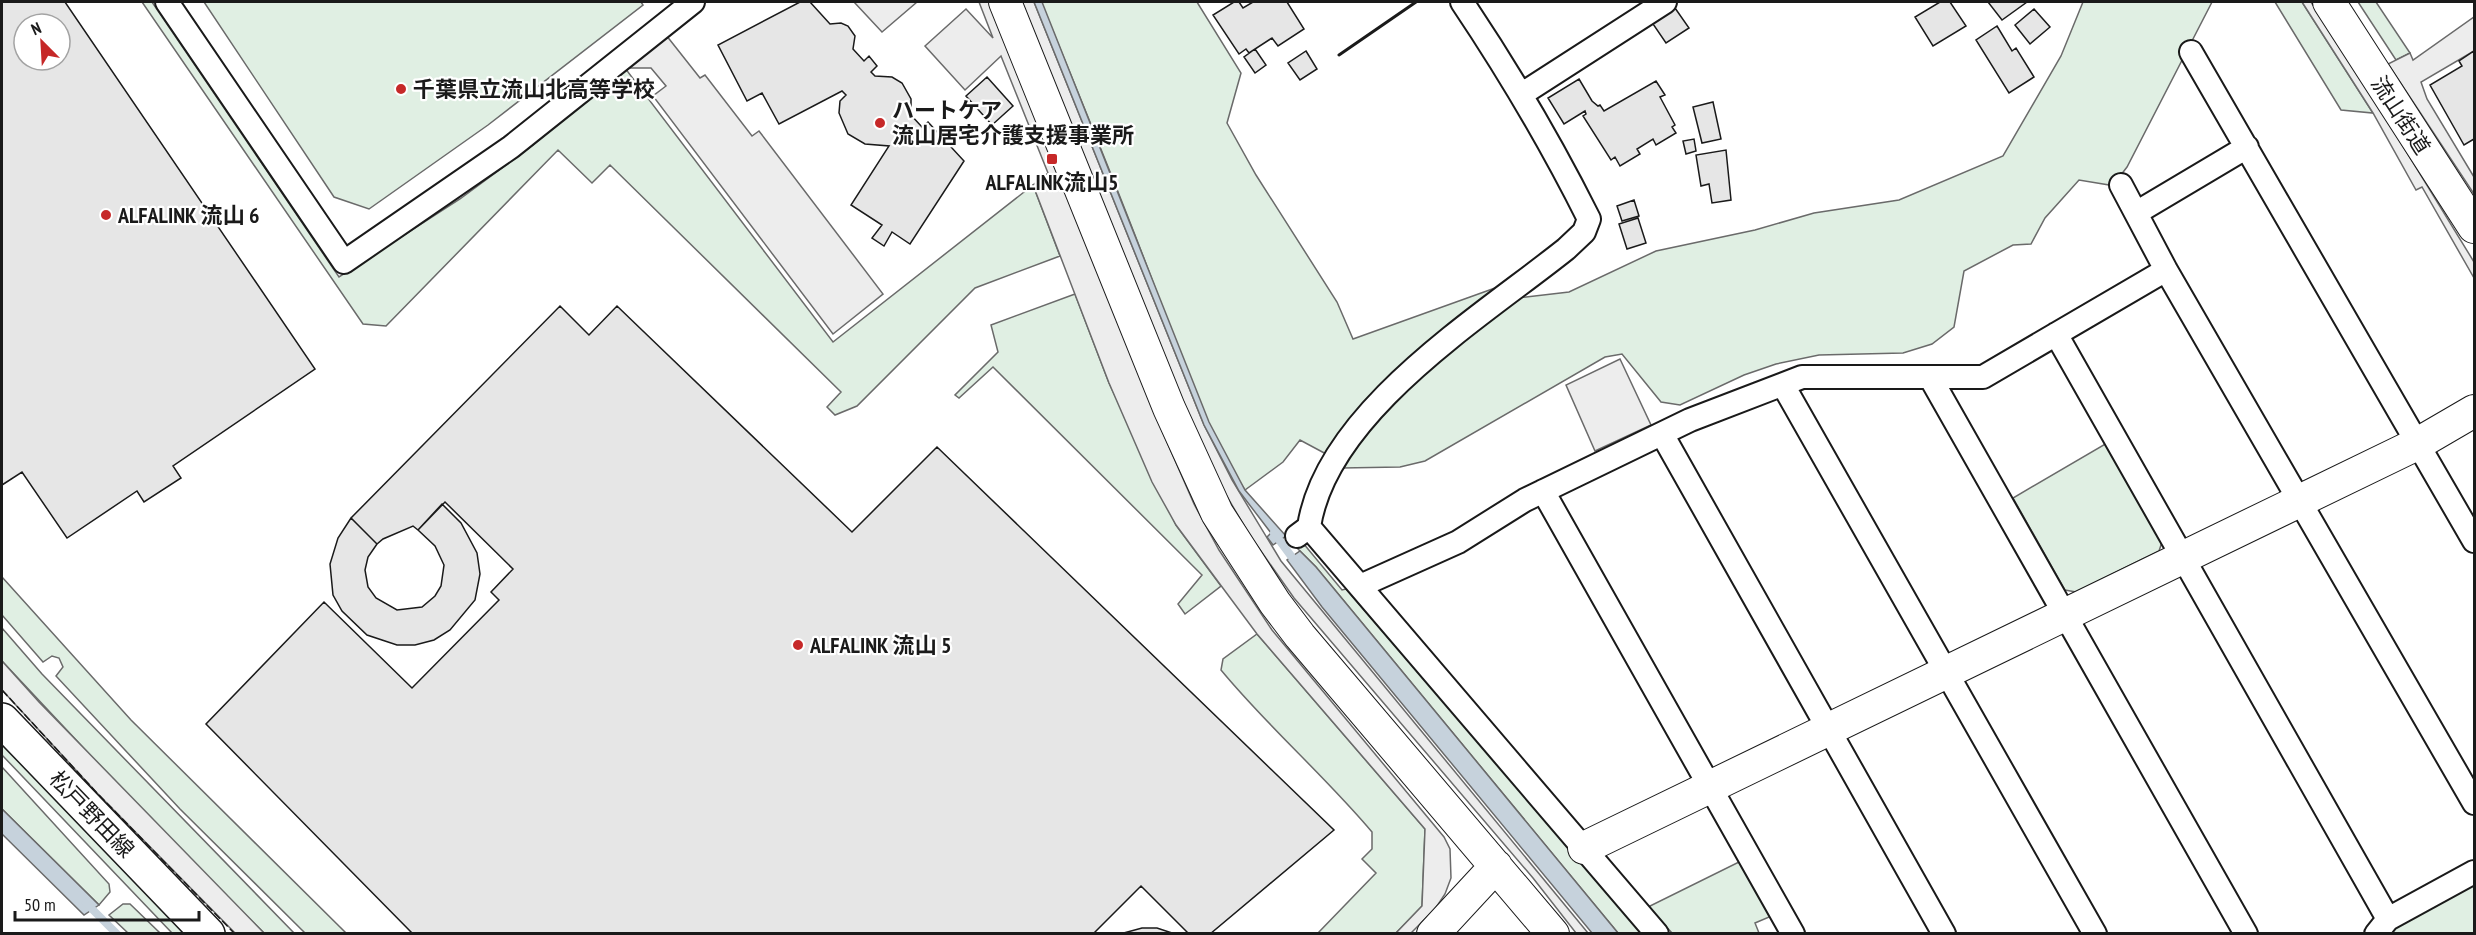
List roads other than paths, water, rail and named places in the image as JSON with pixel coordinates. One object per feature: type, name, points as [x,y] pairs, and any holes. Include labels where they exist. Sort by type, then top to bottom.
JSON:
[{"type":"main road","name":"松戸野田線","points":[[2,720],[208,933]]},
{"type":"street","points":[[167,2],[344,262],[512,147],[693,2]]},
{"type":"street","points":[[1005,2],[1169,408],[1197,474],[1229,535],[1300,636],[1553,933]]},
{"type":"street","points":[[1462,2],[1522,94],[1557,155],[1589,219],[1584,232],[1402,378],[1368,413],[1332,462],[1311,507],[1303,532],[1360,586],[1658,933]]},
{"type":"street","points":[[1522,94],[1665,2]]},
{"type":"street","name":"流山街道","points":[[2329,2],[2475,227]]},
{"type":"street","points":[[2191,52],[2475,540]]},
{"type":"street","points":[[2136,213],[2247,147]]},
{"type":"street","points":[[2121,185],[2166,270],[2475,803]]},
{"type":"street","points":[[1360,586],[1458,542],[1543,491],[1690,420],[1802,377],[1983,377],[2166,270]]},
{"type":"street","points":[[2056,334],[2182,558],[2382,926],[2475,872]]},
{"type":"street","points":[[1930,377],[2246,933]]},
{"type":"street","points":[[1784,385],[2095,933]]},
{"type":"street","points":[[1584,848],[2419,443],[2475,411]]},
{"type":"street","points":[[1662,434],[1944,933]]},
{"type":"street","points":[[1543,491],[1793,933]]},
{"type":"street","points":[[1433,933],[1496,866]]},
{"type":"waterway","points":[[1274,533],[1297,564]]},
{"type":"waterway","points":[[86,903],[117,934]]},
{"type":"place","name":"千葉県立流山北高等学校","points":[[401,89]]},
{"type":"place","name":"ハートケア 流山居宅介護支援事業所","points":[[880,123]]},
{"type":"place","name":"ALFALINK流山5","points":[[1052,159]]},
{"type":"place","name":"ALFALINK 流山 6","points":[[106,215]]},
{"type":"place","name":"ALFALINK 流山 5","points":[[798,645]]}]
